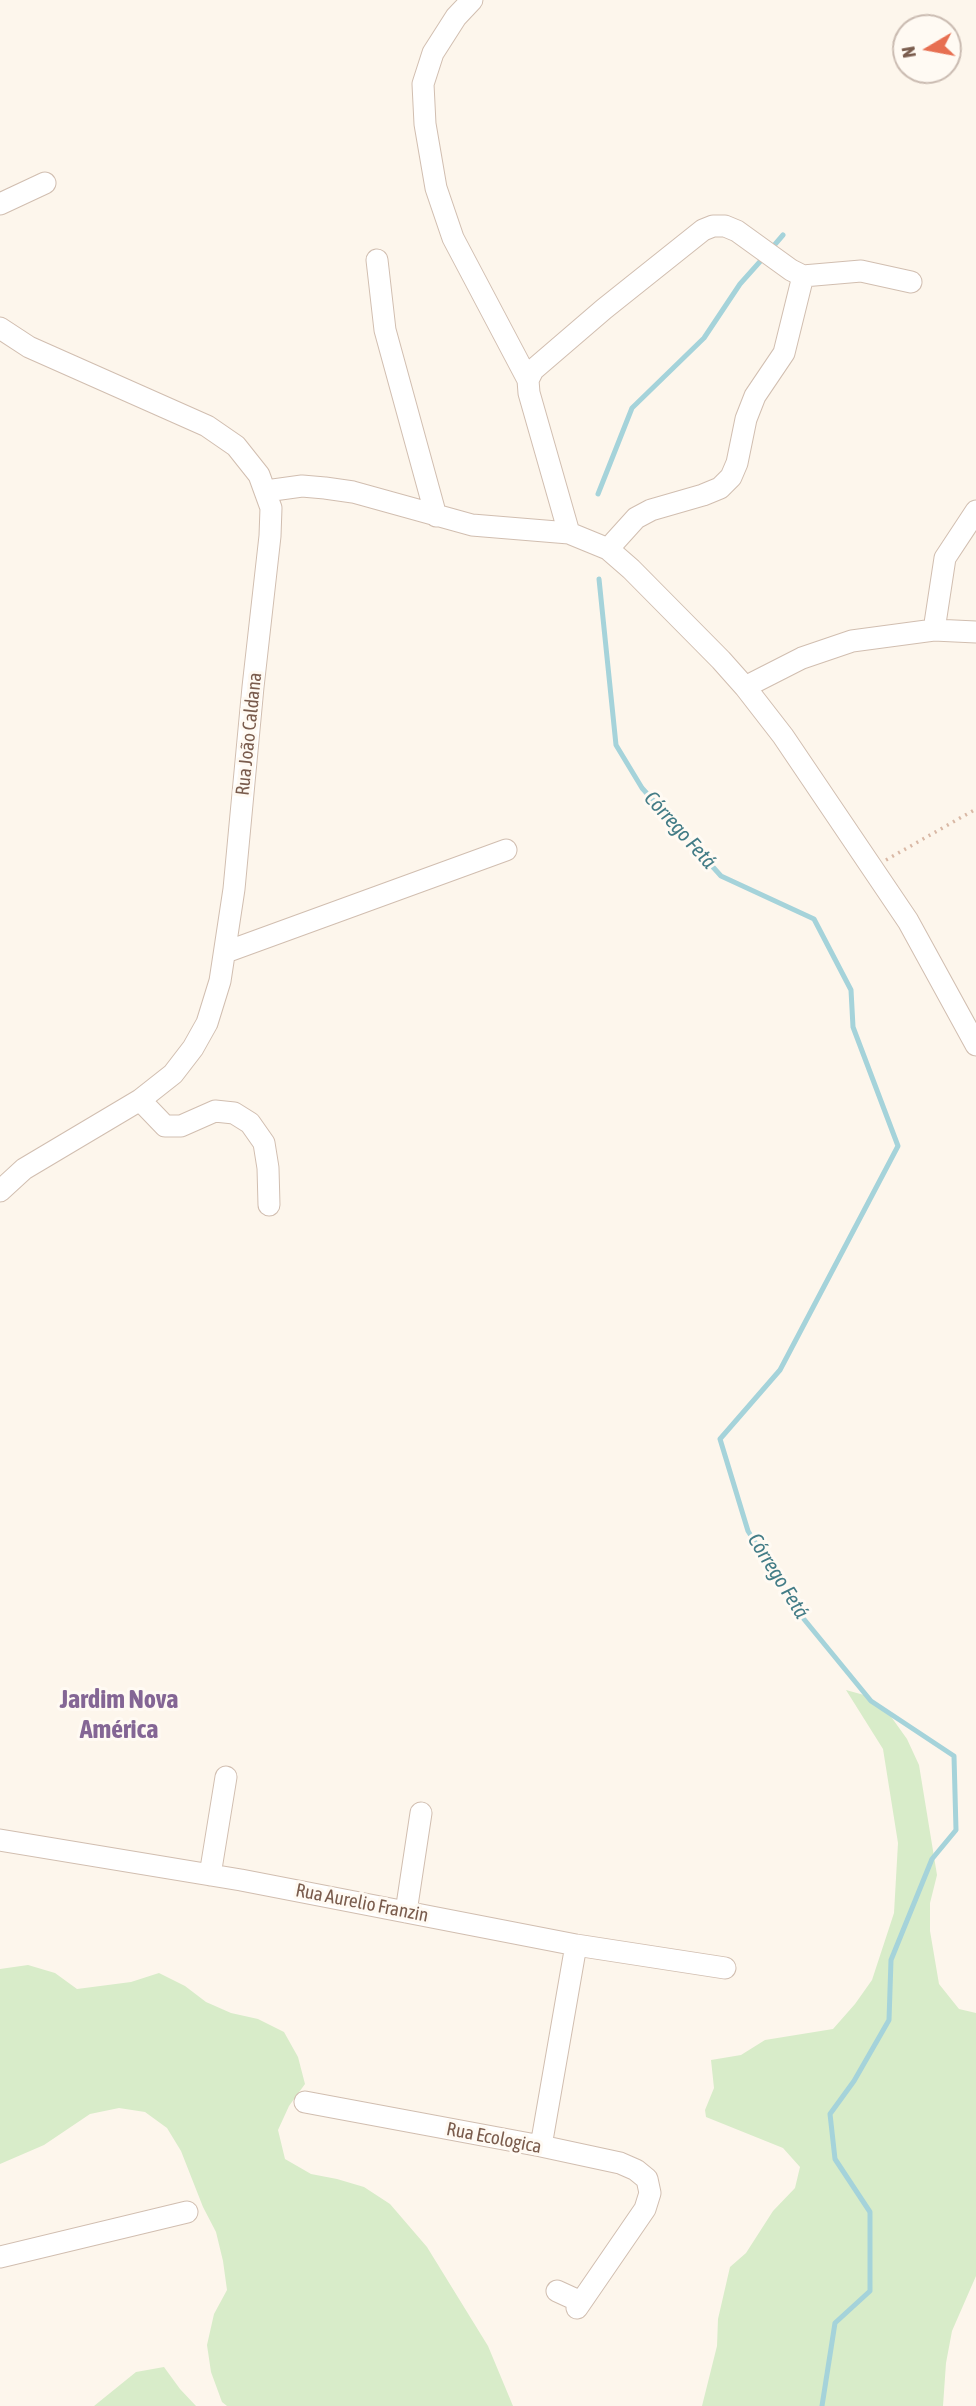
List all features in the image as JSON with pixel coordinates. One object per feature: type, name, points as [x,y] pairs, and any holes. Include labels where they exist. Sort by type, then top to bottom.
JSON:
[{"type":"street","points":[[472,0],[456,16],[433,53],[423,85],[425,124],[436,188],[453,238],[528,380],[529,393],[569,533]]},
{"type":"street","points":[[0,204],[45,183]]},
{"type":"street","points":[[528,380],[533,370],[703,230],[713,226],[725,226],[737,231],[803,276],[862,271],[911,282]]},
{"type":"street","points":[[377,260],[385,330],[436,516]]},
{"type":"street","points":[[608,549],[636,518],[651,510],[720,488],[731,477],[755,396],[784,353],[803,276]]},
{"type":"street","name":"Rua João Caldana","points":[[0,328],[29,346],[207,426],[236,446],[259,475],[271,508],[226,952],[207,1023],[193,1048],[173,1074],[140,1100],[24,1169],[0,1191]]},
{"type":"street","points":[[266,491],[302,486],[353,492],[472,525],[569,533],[608,549],[631,569],[745,687],[783,736],[908,921],[976,1045]]},
{"type":"street","points":[[933,630],[944,558],[976,511]]},
{"type":"street","points":[[745,687],[802,659],[852,641],[933,630],[976,632]]},
{"type":"street","points":[[226,952],[506,850]]},
{"type":"street","points":[[140,1100],[165,1126],[181,1126],[215,1111],[233,1113],[250,1124],[264,1143],[269,1205]]},
{"type":"street","points":[[210,1875],[226,1777]]},
{"type":"street","points":[[406,1912],[421,1813]]},
{"type":"street","name":"Rua Aurelio Franzin","points":[[0,1840],[210,1875],[576,1945],[724,1968]]},
{"type":"street","points":[[541,2146],[576,1945]]},
{"type":"street","name":"Rua Ecologica","points":[[305,2102],[541,2146],[636,2170],[647,2179],[650,2193],[645,2209],[579,2305],[557,2291]]},
{"type":"street","points":[[0,2257],[187,2212]]},
{"type":"path","points":[[874,867],[976,809]]},
{"type":"green space","points":[[846,1690],[864,1695],[887,1711],[907,1739],[919,1765],[937,1875],[930,1903],[930,1931],[939,1984],[959,2009],[976,2013],[976,2276],[952,2331],[946,2363],[943,2406],[702,2406],[717,2346],[718,2319],[730,2267],[746,2253],[773,2211],[795,2188],[800,2167],[783,2148],[706,2117],[705,2110],[714,2088],[711,2060],[741,2055],[765,2040],[833,2029],[872,1980],[894,1913],[898,1843],[883,1749]]},
{"type":"green space","points":[[28,1965],[55,1973],[77,1989],[131,1982],[159,1973],[185,1986],[206,2002],[231,2013],[258,2019],[284,2032],[298,2057],[305,2084],[289,2106],[278,2130],[285,2159],[311,2174],[364,2187],[390,2204],[427,2247],[488,2346],[513,2406],[227,2406],[222,2402],[211,2372],[207,2345],[214,2314],[227,2290],[223,2261],[216,2232],[181,2151],[167,2128],[145,2112],[119,2108],[90,2114],[44,2145],[0,2164],[0,1969]]},
{"type":"green space","points":[[164,2367],[196,2406],[94,2406],[136,2372]]},
{"type":"waterway","name":"Córrego Fetá","points":[[771,249],[783,235]]},
{"type":"waterway","name":"Córrego Fetá","points":[[598,494],[632,408],[704,338],[740,284],[765,256]]},
{"type":"waterway","name":"Córrego Fetá","points":[[599,579],[616,745],[642,788],[721,876],[814,919],[851,990],[853,1027],[898,1146],[780,1370],[720,1439],[748,1531],[803,1618],[871,1701],[954,1756],[956,1830],[932,1859],[891,1960],[889,2020],[854,2081],[830,2114],[835,2159],[870,2212],[870,2291],[835,2323],[822,2406]]},
{"type":"district","name":"Jardim Nova América","points":[[119,1715]]}]
